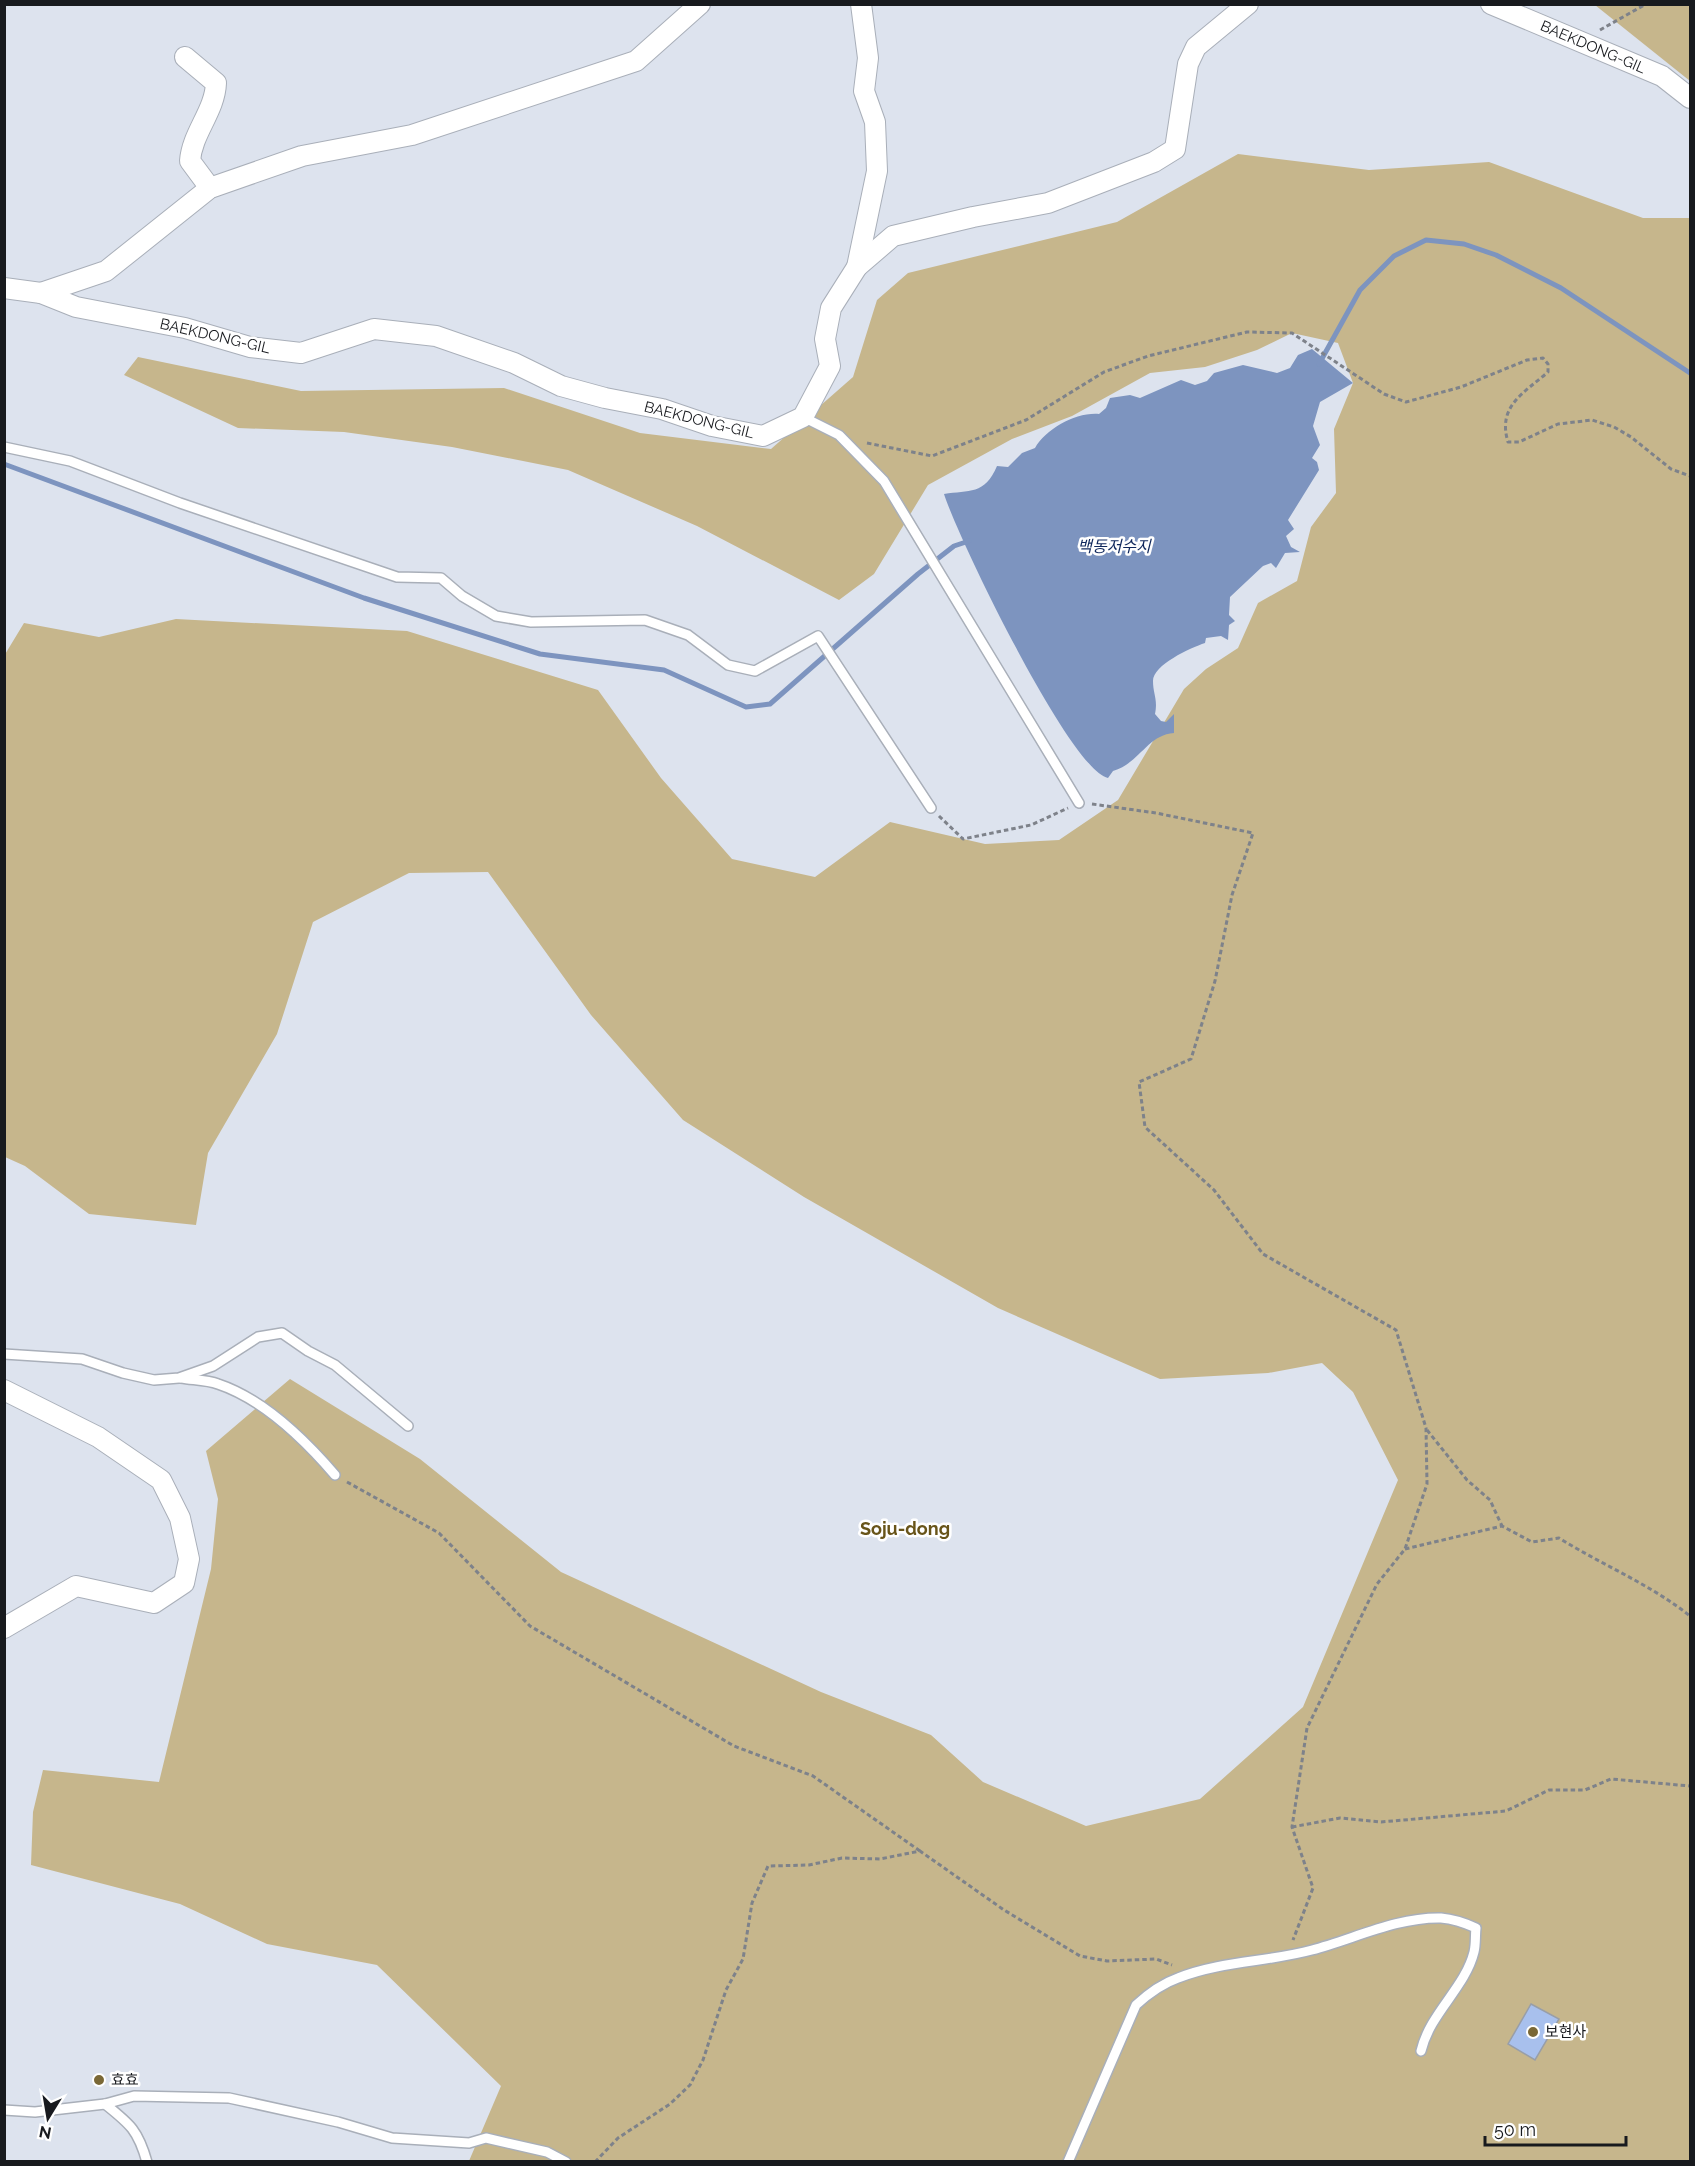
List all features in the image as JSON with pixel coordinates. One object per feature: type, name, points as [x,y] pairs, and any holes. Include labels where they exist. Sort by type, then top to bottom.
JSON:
[{"type":"street","points":[[41,293],[106,271],[210,188],[302,156],[412,135],[636,61],[700,4]]},
{"type":"street","points":[[857,267],[877,171],[875,122],[864,91],[868,58],[861,4]]},
{"type":"street","points":[[803,417],[830,366],[825,339],[831,308],[857,267],[893,236],[973,217],[1048,203],[1154,162],[1175,149],[1188,64],[1196,47],[1248,4]]},
{"type":"street","name":"BAEKDONG-GIL","points":[[1491,4],[1662,76],[1690,98]]},
{"type":"street","points":[[185,57],[216,83],[216,94],[191,150],[190,161],[210,188]]},
{"type":"street","name":"BAEKDONG-GIL","points":[[4,288],[41,293],[76,307],[185,328],[250,347],[301,353],[374,329],[435,336],[514,363],[561,386],[662,410],[712,426],[763,436],[803,417]]},
{"type":"street","points":[[4,1390],[98,1437],[161,1480],[180,1518],[189,1559],[184,1583],[154,1604],[76,1586],[4,1628]]},
{"type":"lane","points":[[803,417],[839,435],[884,481],[1079,803]]},
{"type":"lane","points":[[4,447],[70,461],[180,502],[397,577],[441,578],[462,596],[496,616],[531,622],[645,620],[688,635],[728,665],[755,671],[819,636],[931,808]]},
{"type":"lane","points":[[179,1378],[213,1366],[258,1337],[282,1333],[308,1351],[335,1365],[408,1426]]},
{"type":"lane","points":[[4,1354],[82,1359],[123,1373],[154,1380],[179,1378],[216,1383],[241,1394],[299,1438],[335,1475]]},
{"type":"lane","points":[[1068,2162],[1136,2005],[1150,1991],[1195,1973],[1287,1956],[1415,1921],[1442,1918],[1476,1928],[1474,1952],[1462,1977],[1425,2031],[1421,2051]]},
{"type":"lane","points":[[4,2110],[36,2112],[105,2104],[134,2096],[229,2098],[338,2122],[392,2138],[469,2143],[486,2138],[522,2145],[566,2162]]},
{"type":"lane","points":[[105,2104],[126,2120],[140,2137],[147,2162]]},
{"type":"path","points":[[1580,41],[1646,4]]},
{"type":"path","points":[[839,435],[932,456],[1026,420],[1104,372],[1148,356],[1247,332],[1292,333],[1384,394],[1406,402],[1461,387],[1527,360],[1543,358],[1548,364],[1548,372],[1508,408],[1504,430],[1508,442],[1519,442],[1558,424],[1592,420],[1614,427],[1638,442],[1671,469],[1690,476]]},
{"type":"path","points":[[931,808],[963,839],[1031,825],[1079,803],[1156,813],[1253,833],[1232,895],[1215,981],[1191,1059],[1139,1082],[1145,1127],[1214,1190],[1263,1254],[1396,1330],[1426,1428],[1427,1484],[1405,1549],[1377,1584],[1307,1728],[1292,1827],[1313,1888],[1287,1956]]},
{"type":"path","points":[[1426,1428],[1467,1480],[1490,1500],[1502,1526],[1532,1542],[1559,1538],[1596,1562],[1666,1596],[1690,1616]]},
{"type":"path","points":[[335,1475],[439,1533],[530,1626],[734,1746],[813,1776],[1004,1910],[1080,1956],[1107,1961],[1156,1959],[1195,1973]]},
{"type":"path","points":[[1405,1549],[1502,1526]]},
{"type":"path","points":[[1292,1827],[1340,1818],[1381,1822],[1506,1811],[1549,1790],[1585,1790],[1611,1779],[1690,1786]]},
{"type":"path","points":[[595,2162],[618,2138],[670,2104],[690,2085],[703,2060],[726,1990],[743,1959],[752,1903],[768,1866],[809,1865],[842,1858],[880,1859],[920,1851]]},
{"type":"shaded area","points":[[1595,5],[1690,5],[1690,81]]},
{"type":"shaded area","points":[[1238,154],[1369,170],[1489,162],[1643,218],[1690,218],[1690,2161],[469,2161],[501,2086],[377,1965],[267,1944],[180,1904],[31,1865],[33,1812],[43,1770],[159,1782],[211,1569],[218,1499],[206,1451],[290,1379],[420,1459],[561,1572],[821,1692],[931,1735],[983,1782],[1086,1826],[1200,1799],[1303,1707],[1398,1480],[1353,1392],[1322,1363],[1268,1373],[1160,1379],[998,1308],[804,1197],[683,1120],[591,1015],[488,872],[409,873],[313,922],[277,1034],[208,1153],[196,1225],[89,1214],[25,1166],[5,1157],[4,656],[24,623],[99,637],[176,619],[407,631],[598,690],[661,778],[732,859],[815,877],[890,822],[985,844],[1059,840],[1118,800],[1184,689],[1206,669],[1238,648],[1258,603],[1297,581],[1311,527],[1336,493],[1334,429],[1353,383],[1338,343],[1292,333],[1257,350],[1205,367],[1150,373],[1072,416],[1012,439],[928,485],[874,574],[839,600],[697,526],[568,470],[452,447],[344,432],[238,428],[124,375],[138,357],[301,391],[504,388],[640,433],[771,449],[853,377],[877,300],[908,273],[1117,222]]},
{"type":"water","name":"백동저수지","points":[[1312,349],[1353,383],[1320,402],[1313,426],[1320,445],[1312,458],[1317,462],[1319,470],[1288,520],[1294,529],[1286,536],[1291,547],[1300,552],[1285,553],[1276,568],[1271,563],[1263,566],[1230,597],[1229,615],[1235,621],[1229,625],[1228,640],[1221,636],[1206,638],[1205,643],[1182,653],[1159,669],[1153,681],[1155,714],[1161,721],[1166,722],[1174,714],[1174,733],[1157,739],[1130,762],[1113,771],[1108,778],[1091,765],[1068,736],[1043,696],[992,601],[944,494],[982,487],[997,466],[1008,467],[1022,453],[1035,448],[1046,434],[1062,423],[1081,416],[1099,414],[1106,408],[1110,398],[1130,395],[1140,398],[1181,380],[1195,385],[1207,381],[1214,373],[1243,365],[1277,373],[1290,368],[1298,355]]},
{"type":"building","name":"보현사","points":[[1531,2004],[1559,2019],[1535,2060],[1508,2044]]},
{"type":"waterway","points":[[1319,364],[1360,290],[1394,256],[1426,240],[1464,244],[1496,255],[1561,288],[1690,373]]},
{"type":"waterway","points":[[4,464],[364,598],[540,654],[664,670],[746,707],[770,704],[918,574],[954,546],[969,541]]},
{"type":"place","name":"보현사","points":[[1533,2032]]},
{"type":"place","name":"효효","points":[[99,2080]]},
{"type":"district","name":"Soju-dong","points":[[905,1529]]}]
